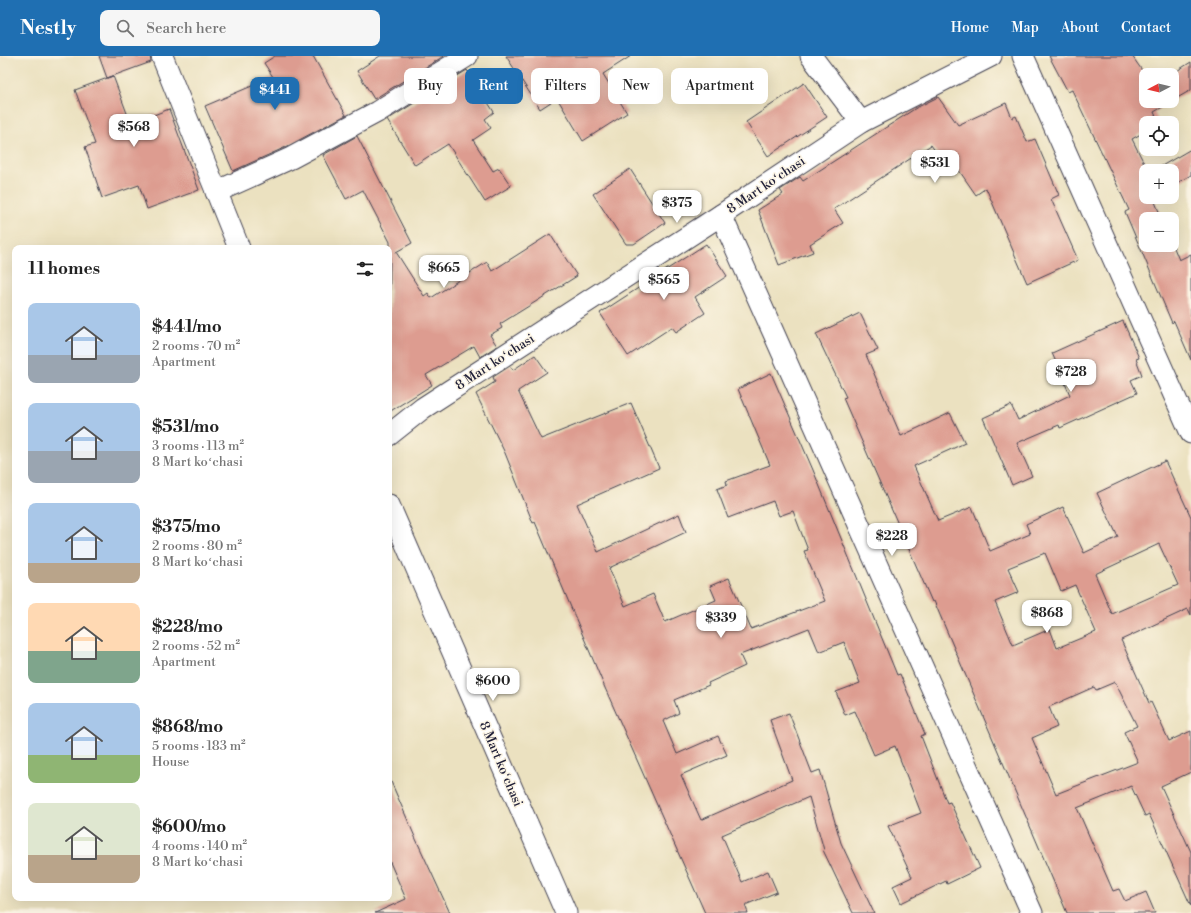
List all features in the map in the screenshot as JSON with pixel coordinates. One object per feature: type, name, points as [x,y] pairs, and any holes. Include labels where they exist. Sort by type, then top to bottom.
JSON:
[{"type":"street","points":[[162,56],[238,245]]},
{"type":"street","points":[[216,192],[291,158],[357,122],[467,56]]},
{"type":"street","points":[[811,56],[860,122]]},
{"type":"street","name":"8 Mart koʻchasi","points":[[392,432],[424,408],[721,215],[860,122],[991,56]]},
{"type":"street","points":[[1023,56],[1191,433]]},
{"type":"street","points":[[721,215],[1032,913]]},
{"type":"street","name":"8 Mart koʻchasi","points":[[392,512],[566,913]]},
{"type":"building","points":[[99,56],[150,56],[151,62],[107,78]]},
{"type":"building","points":[[275,56],[313,56],[346,115],[286,147],[233,171],[205,106],[273,77],[264,63]]},
{"type":"building","points":[[380,56],[444,56],[424,68],[404,68],[404,81],[374,99],[357,71]]},
{"type":"building","points":[[506,56],[631,56],[612,68],[608,68],[608,71],[603,74],[608,82],[608,104],[621,104],[627,113],[583,141],[561,104],[600,104],[600,68],[531,68],[531,95],[523,82],[523,68],[514,68]]},
{"type":"building","points":[[1049,56],[1132,56],[1140,68],[1139,68],[1139,108],[1161,108],[1154,112],[1156,116],[1139,116],[1139,135],[1132,139],[1139,156],[1140,156],[1144,164],[1139,164],[1139,204],[1156,204],[1159,212],[1139,212],[1139,245],[1125,212],[1129,210],[1072,90],[1068,92]]},
{"type":"building","points":[[1191,62],[1191,90],[1179,97],[1179,70]]},
{"type":"building","points":[[465,71],[465,104],[489,104],[494,112],[485,119],[491,128],[473,140],[493,171],[499,168],[511,186],[485,202],[448,144],[415,165],[387,120],[413,104],[457,104],[457,76]]},
{"type":"building","points":[[113,76],[131,124],[169,109],[199,190],[147,209],[139,185],[102,198],[85,147],[95,144],[75,90]]},
{"type":"building","points":[[804,83],[827,117],[768,156],[746,122]]},
{"type":"building","points":[[938,97],[958,125],[1006,103],[1012,118],[1016,116],[1027,142],[1035,139],[1059,195],[1051,199],[1078,260],[1027,283],[986,188],[976,195],[958,169],[951,174],[931,145],[834,209],[843,223],[810,244],[813,252],[779,265],[758,210],[783,194],[780,190],[800,177],[803,181],[916,108]]},
{"type":"building","points":[[537,104],[548,104],[540,109]]},
{"type":"building","points":[[357,136],[412,243],[396,252],[424,296],[428,293],[431,298],[487,262],[492,271],[550,234],[577,276],[500,324],[502,328],[490,335],[497,346],[480,357],[474,346],[426,375],[432,385],[392,410],[392,245],[390,245],[390,242],[363,190],[346,199],[323,155]]},
{"type":"building","points":[[1191,149],[1191,175],[1179,182],[1179,164],[1165,164]]},
{"type":"building","points":[[630,169],[665,223],[634,244],[626,244],[593,194]]},
{"type":"building","points":[[706,244],[727,276],[695,297],[705,313],[676,332],[672,327],[628,356],[600,313]]},
{"type":"building","points":[[1142,252],[1176,252],[1179,260],[1191,254],[1191,360],[1174,321],[1172,323]]},
{"type":"building","points":[[860,313],[878,350],[866,355],[901,436],[950,413],[965,443],[914,466],[938,521],[972,507],[990,551],[1030,534],[1026,524],[1063,507],[1084,553],[1118,537],[1097,493],[1165,461],[1191,517],[1191,615],[1188,609],[1121,640],[1149,703],[1151,702],[1169,741],[1191,731],[1191,772],[1161,786],[1191,852],[1191,906],[1149,814],[1145,816],[1131,786],[1077,808],[1113,891],[1119,889],[1125,901],[1146,892],[1155,913],[1067,913],[934,601],[932,602],[843,398],[846,397],[816,334]],"holes":[[[1159,544],[1178,585],[1112,614],[1095,574]],[[1045,553],[1061,591],[1075,585],[1096,632],[1057,648],[1050,629],[1013,645],[995,602],[1019,592],[1008,568]],[[1115,682],[1137,726],[1124,732],[1138,762],[1056,794],[1032,738],[1057,727],[1049,707],[1094,687],[1096,690]]]},
{"type":"building","points":[[1123,321],[1139,358],[1136,359],[1142,375],[1131,380],[1137,393],[1060,428],[1059,425],[1017,443],[1032,476],[1012,485],[983,418],[1011,405],[1018,420],[1070,395],[1052,353]]},
{"type":"building","points":[[535,355],[547,372],[518,391],[541,439],[631,403],[659,468],[577,504],[598,552],[679,514],[686,532],[609,568],[625,606],[653,594],[665,622],[716,600],[710,586],[729,578],[751,629],[825,601],[804,551],[808,550],[793,511],[779,516],[773,501],[728,518],[717,489],[727,485],[726,481],[770,465],[738,389],[771,373],[813,470],[897,675],[900,674],[925,734],[921,736],[947,803],[950,802],[980,868],[947,884],[946,881],[901,903],[893,886],[912,877],[888,826],[921,813],[895,746],[874,755],[855,711],[845,715],[836,692],[860,683],[844,642],[819,652],[809,628],[740,655],[745,666],[708,683],[709,685],[674,700],[679,713],[663,721],[677,754],[718,736],[727,755],[681,775],[701,820],[792,780],[770,720],[789,713],[812,773],[820,770],[841,843],[874,913],[853,913],[823,850],[809,797],[722,835],[742,882],[768,871],[777,892],[745,905],[748,913],[705,913],[605,688],[535,522],[533,523],[505,453],[476,394],[495,382],[493,377],[510,366],[513,370]]},
{"type":"building","points":[[392,784],[450,913],[375,913],[406,899],[392,867]]}]
